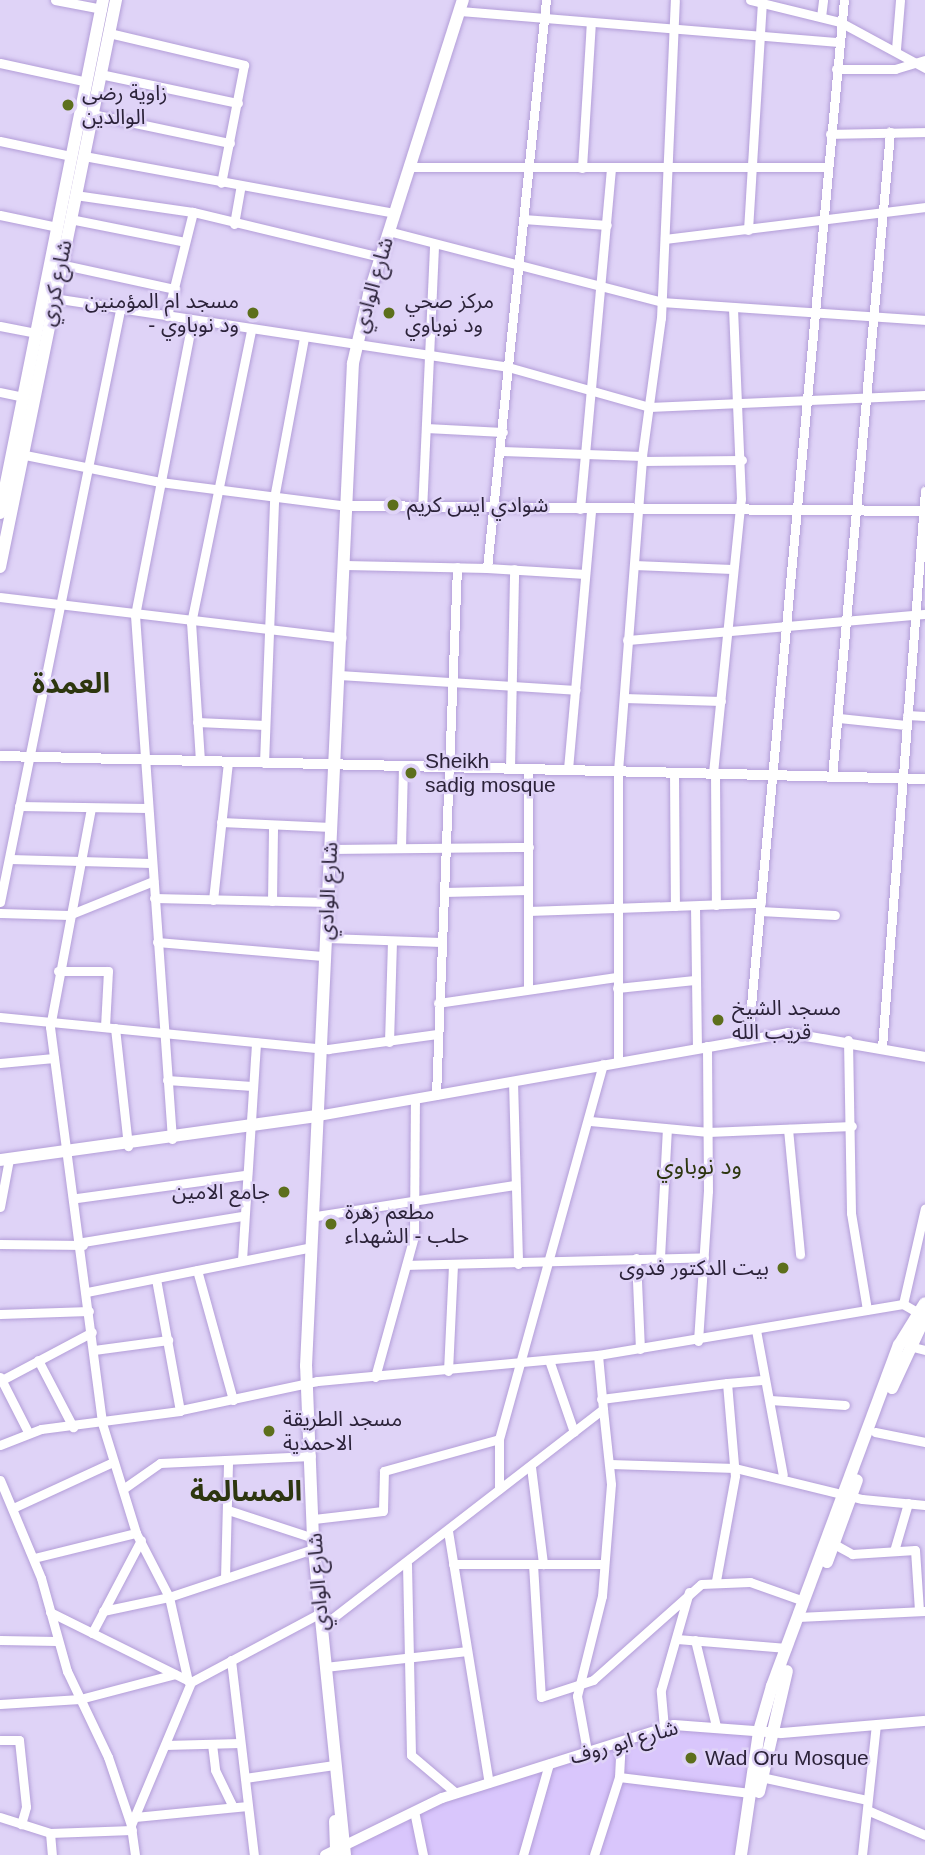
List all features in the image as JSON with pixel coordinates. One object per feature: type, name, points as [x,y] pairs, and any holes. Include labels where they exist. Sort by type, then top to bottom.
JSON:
[{"type":"main road","name":"شارع كرري","points":[[0,513],[2,489],[18,454],[23,397],[57,227],[92,114],[116,0]]},
{"type":"main road","name":"شارع كرري","points":[[0,567],[18,454],[75,195],[87,82],[103,4]]},
{"type":"main road","name":"شارع الوادي","points":[[338,1852],[334,1765],[314,1543],[306,1383],[312,1247],[317,1216],[320,1049],[355,346],[388,231],[462,5]]},
{"type":"main road","points":[[5,1159],[128,1146],[318,1116]]},
{"type":"main road","points":[[749,1855],[752,1801],[761,1777],[763,1732],[802,1618],[804,1601],[923,1312]]},
{"type":"main road","points":[[741,1855],[763,1732],[787,1648],[834,1544],[847,1495],[899,1345],[923,1312]]},
{"type":"street","points":[[55,0],[103,4]]},
{"type":"street","points":[[487,568],[502,451],[518,264],[546,0]]},
{"type":"street","points":[[618,1061],[618,771],[642,458],[662,302],[675,0]]},
{"type":"street","points":[[750,0],[840,22],[922,64]]},
{"type":"street","points":[[821,16],[823,0]]},
{"type":"street","points":[[748,1038],[844,0]]},
{"type":"street","points":[[896,49],[900,0]]},
{"type":"street","points":[[748,230],[762,3]]},
{"type":"street","points":[[462,5],[544,19],[839,41]]},
{"type":"street","points":[[582,168],[591,22]]},
{"type":"street","points":[[109,33],[240,61],[244,71],[221,183]]},
{"type":"street","points":[[0,63],[87,82]]},
{"type":"street","points":[[836,69],[922,64]]},
{"type":"street","points":[[100,74],[238,103]]},
{"type":"street","points":[[92,114],[230,143]]},
{"type":"street","points":[[832,776],[876,317],[890,132]]},
{"type":"street","points":[[830,134],[925,132]]},
{"type":"street","points":[[0,141],[394,213]]},
{"type":"street","points":[[409,167],[827,167]]},
{"type":"street","points":[[568,769],[585,574],[585,454],[603,286],[611,169]]},
{"type":"street","points":[[234,224],[241,186]]},
{"type":"street","points":[[75,195],[193,212],[234,224],[381,257]]},
{"type":"street","points":[[665,239],[925,207]]},
{"type":"street","points":[[167,316],[193,212]]},
{"type":"street","points":[[0,215],[57,227]]},
{"type":"street","points":[[70,219],[185,242]]},
{"type":"street","points":[[523,219],[607,225]]},
{"type":"street","points":[[388,231],[662,302],[925,320]]},
{"type":"street","points":[[422,511],[434,244]]},
{"type":"street","points":[[60,264],[175,289]]},
{"type":"street","points":[[53,298],[355,346],[508,367],[592,388],[649,407],[925,395]]},
{"type":"street","points":[[716,905],[714,773],[742,460],[733,307]]},
{"type":"street","points":[[0,902],[58,605],[120,310]]},
{"type":"street","points":[[172,1139],[135,615],[192,321]]},
{"type":"street","points":[[0,326],[36,333]]},
{"type":"street","points":[[200,761],[191,623],[251,330]]},
{"type":"street","points":[[264,763],[274,498],[304,337]]},
{"type":"street","points":[[0,392],[23,397]]},
{"type":"street","points":[[426,428],[503,432]]},
{"type":"street","points":[[502,451],[742,460]]},
{"type":"street","points":[[18,454],[160,482],[274,498],[422,511],[638,509],[924,512]]},
{"type":"street","points":[[882,1047],[906,720],[920,615],[925,491]]},
{"type":"street","points":[[345,565],[457,566],[585,574]]},
{"type":"street","points":[[634,565],[732,569]]},
{"type":"street","points":[[436,1095],[436,1034],[457,566]]},
{"type":"street","points":[[510,768],[514,569]]},
{"type":"street","points":[[0,597],[191,623],[342,638]]},
{"type":"street","points":[[628,640],[920,615]]},
{"type":"street","points":[[339,675],[576,690]]},
{"type":"street","points":[[624,698],[721,701]]},
{"type":"street","points":[[839,718],[906,720],[925,716]]},
{"type":"street","points":[[197,722],[265,725]]},
{"type":"street","points":[[0,756],[925,779]]},
{"type":"street","points":[[213,900],[228,762]]},
{"type":"street","points":[[401,848],[403,766]]},
{"type":"street","points":[[528,768],[528,989]]},
{"type":"street","points":[[674,772],[675,906]]},
{"type":"street","points":[[19,806],[147,808]]},
{"type":"street","points":[[91,808],[50,1022],[54,1058],[77,1198],[103,1423],[113,1462],[139,1536],[169,1597],[190,1681],[132,1824]]},
{"type":"street","points":[[222,822],[331,827]]},
{"type":"street","points":[[272,901],[273,825]]},
{"type":"street","points":[[330,849],[528,847]]},
{"type":"street","points":[[10,859],[151,863]]},
{"type":"street","points":[[0,913],[69,915],[153,881]]},
{"type":"street","points":[[444,892],[528,890]]},
{"type":"street","points":[[154,898],[328,902]]},
{"type":"street","points":[[527,911],[716,905],[835,915]]},
{"type":"street","points":[[695,906],[695,980],[708,1132],[698,1340]]},
{"type":"street","points":[[327,938],[441,942]]},
{"type":"street","points":[[157,942],[325,956]]},
{"type":"street","points":[[389,1042],[391,942]]},
{"type":"street","points":[[58,971],[108,971],[110,1027],[128,1146]]},
{"type":"street","points":[[438,1003],[617,977]]},
{"type":"street","points":[[617,988],[695,980]]},
{"type":"street","points":[[0,1017],[320,1049],[436,1034]]},
{"type":"street","points":[[318,1116],[748,1038],[794,1033],[848,1040],[925,1058]]},
{"type":"street","points":[[848,1040],[852,1126],[851,1213],[867,1310]]},
{"type":"street","points":[[242,1260],[244,1175],[256,1042]]},
{"type":"street","points":[[0,1063],[54,1058]]},
{"type":"street","points":[[499,1489],[499,1440],[552,1264],[603,1064]]},
{"type":"street","points":[[167,1080],[252,1086]]},
{"type":"street","points":[[513,1081],[518,1264]]},
{"type":"street","points":[[375,1377],[408,1265],[413,1202],[415,1099]]},
{"type":"street","points":[[590,1121],[708,1132],[852,1126]]},
{"type":"street","points":[[660,1257],[667,1129]]},
{"type":"street","points":[[788,1129],[800,1254]]},
{"type":"street","points":[[0,1207],[5,1159]]},
{"type":"street","points":[[77,1198],[244,1175]]},
{"type":"street","points":[[317,1216],[515,1185]]},
{"type":"street","points":[[903,1304],[925,1208]]},
{"type":"street","points":[[0,1244],[83,1244],[242,1216]]},
{"type":"street","points":[[87,1292],[312,1247]]},
{"type":"street","points":[[408,1265],[552,1264],[636,1258],[704,1257]]},
{"type":"street","points":[[636,1258],[640,1349]]},
{"type":"street","points":[[448,1371],[453,1266]]},
{"type":"street","points":[[197,1270],[233,1401]]},
{"type":"street","points":[[156,1279],[180,1410]]},
{"type":"street","points":[[0,1445],[28,1432],[103,1423],[233,1401],[306,1383],[598,1355],[903,1304],[923,1312]]},
{"type":"street","points":[[0,1314],[89,1311]]},
{"type":"street","points":[[755,1330],[783,1475]]},
{"type":"street","points":[[28,1432],[1,1379],[92,1332]]},
{"type":"street","points":[[94,1350],[168,1339]]},
{"type":"street","points":[[909,1346],[925,1350]]},
{"type":"street","points":[[587,1751],[578,1690],[604,1564],[610,1464],[598,1355]]},
{"type":"street","points":[[38,1360],[73,1427]]},
{"type":"street","points":[[549,1360],[574,1432]]},
{"type":"street","points":[[321,1627],[531,1467],[574,1432],[602,1404],[765,1380]]},
{"type":"street","points":[[716,1581],[735,1468],[727,1384]]},
{"type":"street","points":[[769,1400],[845,1405]]},
{"type":"street","points":[[875,1432],[925,1441]]},
{"type":"street","points":[[314,1519],[383,1511],[384,1471],[499,1440]]},
{"type":"street","points":[[123,1489],[153,1465],[311,1456]]},
{"type":"street","points":[[225,1577],[228,1460]]},
{"type":"street","points":[[13,1508],[113,1462]]},
{"type":"street","points":[[610,1464],[735,1468],[783,1475],[847,1495],[925,1505]]},
{"type":"street","points":[[531,1467],[538,1564],[536,1695],[578,1690],[689,1592],[716,1581],[762,1584],[804,1601]]},
{"type":"street","points":[[0,1480],[34,1558],[57,1641],[132,1824],[135,1855]]},
{"type":"street","points":[[894,1551],[908,1503]]},
{"type":"street","points":[[228,1510],[314,1543]]},
{"type":"street","points":[[448,1531],[489,1783]]},
{"type":"street","points":[[34,1558],[139,1536]]},
{"type":"street","points":[[92,1633],[139,1536]]},
{"type":"street","points":[[103,1611],[169,1597],[314,1543]]},
{"type":"street","points":[[802,1618],[922,1611],[915,1551],[852,1554],[834,1544]]},
{"type":"street","points":[[407,1564],[413,1759],[456,1793]]},
{"type":"street","points":[[453,1564],[604,1564]]},
{"type":"street","points":[[664,1728],[662,1690],[689,1592]]},
{"type":"street","points":[[50,1612],[190,1681]]},
{"type":"street","points":[[190,1681],[320,1613]]},
{"type":"street","points":[[677,1639],[787,1648]]},
{"type":"street","points":[[0,1640],[57,1641]]},
{"type":"street","points":[[695,1640],[716,1726]]},
{"type":"street","points":[[325,1667],[467,1651]]},
{"type":"street","points":[[231,1660],[254,1855]]},
{"type":"street","points":[[0,1703],[80,1699],[175,1674]]},
{"type":"street","name":"شارع ابو روف","points":[[338,1852],[414,1811],[456,1793],[664,1728],[716,1726],[763,1732],[876,1726],[925,1720]]},
{"type":"street","points":[[862,1855],[876,1726]]},
{"type":"street","points":[[0,1740],[19,1740],[26,1807],[21,1824]]},
{"type":"street","points":[[594,1855],[619,1777],[621,1741]]},
{"type":"street","points":[[212,1744],[215,1770],[233,1807]]},
{"type":"street","points":[[164,1745],[240,1744]]},
{"type":"street","points":[[523,1855],[549,1764]]},
{"type":"street","points":[[244,1778],[334,1765]]},
{"type":"street","points":[[619,1777],[752,1801]]},
{"type":"street","points":[[761,1777],[867,1805],[925,1835]]},
{"type":"street","points":[[0,1817],[50,1833],[132,1824],[247,1805]]},
{"type":"street","points":[[414,1811],[424,1855]]},
{"type":"street","points":[[50,1833],[51,1855]]},
{"type":"shaded area","points":[[756,1720],[741,1855],[340,1855],[340,1842],[667,1722]]},
{"type":"place","name":"زاوية رضى الوالدين","points":[[68,105]]},
{"type":"place","name":"مسجد ام المؤمنين - ود نوباوي","points":[[253,313]]},
{"type":"place","name":"مركز صحي ود نوباوي","points":[[389,313]]},
{"type":"place","name":"شوادي ايس كريم","points":[[393,505]]},
{"type":"place","name":"Sheikh sadig mosque","points":[[411,773]]},
{"type":"place","name":"مسجد الشيخ قريب الله","points":[[718,1020]]},
{"type":"place","name":"جامع الامين","points":[[284,1192]]},
{"type":"place","name":"مطعم زهرة حلب - الشهداء","points":[[331,1224]]},
{"type":"place","name":"بيت الدكتور فدوى","points":[[783,1268]]},
{"type":"place","name":"مسجد الطريقة الاحمدية","points":[[269,1431]]},
{"type":"place","name":"Wad Oru Mosque","points":[[691,1758]]},
{"type":"district","name":"العمدة","points":[[71,684]]},
{"type":"district","name":"ود نوباوي","points":[[699,1166]]},
{"type":"district","name":"المسالمة","points":[[246,1492]]}]
